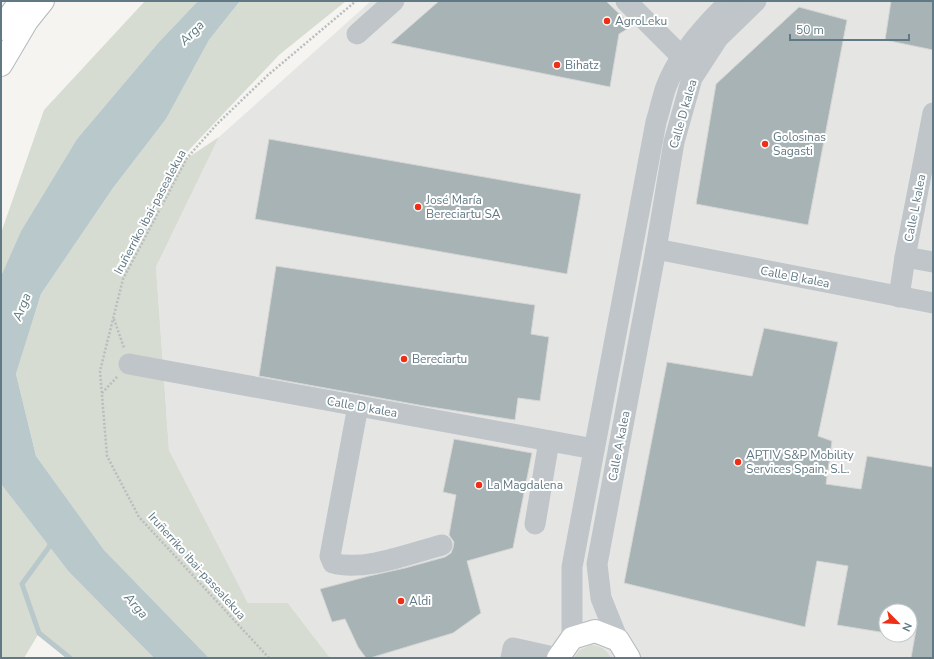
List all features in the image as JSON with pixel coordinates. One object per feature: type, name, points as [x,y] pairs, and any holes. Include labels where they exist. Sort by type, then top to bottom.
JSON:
[{"type":"main road","points":[[1,29],[20,1]]},
{"type":"main road","points":[[1,65],[27,21],[43,1]]},
{"type":"main road","points":[[558,658],[572,638],[595,631],[624,649]]},
{"type":"street","points":[[357,34],[394,1]]},
{"type":"street","points":[[626,1],[682,56]]},
{"type":"street","name":"Calle D kalea","points":[[632,248],[656,122],[666,86],[682,56],[715,15],[730,1]]},
{"type":"street","name":"Calle D kalea","points":[[656,250],[674,142],[692,78],[718,38],[756,1]]},
{"type":"street","name":"Calle L kalea","points":[[899,297],[905,257],[933,113]]},
{"type":"street","points":[[620,314],[630,292],[638,259],[656,250],[643,236],[648,210],[641,200]]},
{"type":"street","name":"Calle A kalea","points":[[572,638],[572,567],[632,248]]},
{"type":"street","name":"Calle B kalea","points":[[656,250],[933,303]]},
{"type":"street","name":"Calle A kalea","points":[[624,649],[601,598],[597,564],[656,250]]},
{"type":"street","name":"Calle L kalea","points":[[905,257],[933,262]]},
{"type":"street","name":"Calle D kalea","points":[[129,364],[594,449]]},
{"type":"street","points":[[358,406],[330,556],[333,563],[342,565],[367,565],[442,545]]},
{"type":"street","points":[[535,524],[549,441]]},
{"type":"street","points":[[512,653],[558,658]]},
{"type":"path","name":"Iruñerriko ibai-pasealekua","points":[[269,658],[139,517],[108,456],[100,371],[123,279],[187,158],[217,124],[268,75],[356,1]]},
{"type":"shaded area","points":[[145,1],[198,1],[159,42],[77,139],[21,231],[1,276],[1,233],[44,110]]},
{"type":"shaded area","points":[[240,1],[346,1],[279,55],[171,169],[219,137],[156,267],[169,450],[248,603],[288,603],[330,658],[209,658],[104,550],[36,456],[16,374],[41,294],[113,188],[166,119],[209,40]]},
{"type":"shaded area","points":[[371,1],[933,1],[933,658],[330,658],[288,603],[248,603],[169,450],[156,267],[219,137]]},
{"type":"shaded area","points":[[1,484],[69,572],[154,658],[68,658],[39,633],[24,658],[1,658]]},
{"type":"shaded area","points":[[591,645],[603,648],[611,658],[574,658],[580,650]]},
{"type":"water","name":"Arga","points":[[198,1],[240,1],[209,40],[166,119],[113,188],[41,294],[16,374],[36,456],[104,550],[209,658],[154,658],[69,572],[1,484],[1,276],[21,231],[77,139],[159,42]]},
{"type":"building","name":"Bihatz","points":[[439,1],[606,1],[632,26],[619,34],[610,87],[391,43]]},
{"type":"building","points":[[891,1],[933,1],[933,50],[885,40]]},
{"type":"building","name":"Golosinas Sagasti","points":[[799,7],[847,20],[808,225],[696,204],[716,84]]},
{"type":"building","name":"José María Bereciartu SA","points":[[269,139],[581,194],[567,274],[255,219]]},
{"type":"building","name":"Bereciartu","points":[[276,266],[535,305],[531,334],[549,337],[540,401],[518,398],[515,420],[424,406],[259,376]]},
{"type":"building","name":"APTIV S&P Mobility Services Spain, S.L.","points":[[764,328],[838,342],[818,436],[832,441],[826,484],[861,489],[867,456],[933,467],[933,658],[911,658],[914,643],[918,643],[918,603],[878,603],[878,632],[837,625],[848,566],[817,561],[805,627],[624,583],[667,362],[752,376]]},
{"type":"building","points":[[454,439],[532,453],[513,548],[467,561],[481,613],[453,633],[366,658],[358,647],[345,619],[332,622],[320,589],[405,568],[445,557],[451,553],[454,542],[449,535],[456,495],[443,492]]},
{"type":"waterway","points":[[51,542],[22,584],[39,633],[70,658]]},
{"type":"place","name":"AgroLeku","points":[[607,21]]},
{"type":"place","name":"Bihatz","points":[[557,65]]},
{"type":"place","name":"Golosinas Sagasti","points":[[765,144]]},
{"type":"place","name":"José María Bereciartu SA","points":[[418,207]]},
{"type":"place","name":"Bereciartu","points":[[404,359]]},
{"type":"place","name":"APTIV S&P Mobility Services Spain, S.L.","points":[[738,462]]},
{"type":"place","name":"La Magdalena","points":[[479,485]]},
{"type":"place","name":"Aldi","points":[[401,601]]}]
